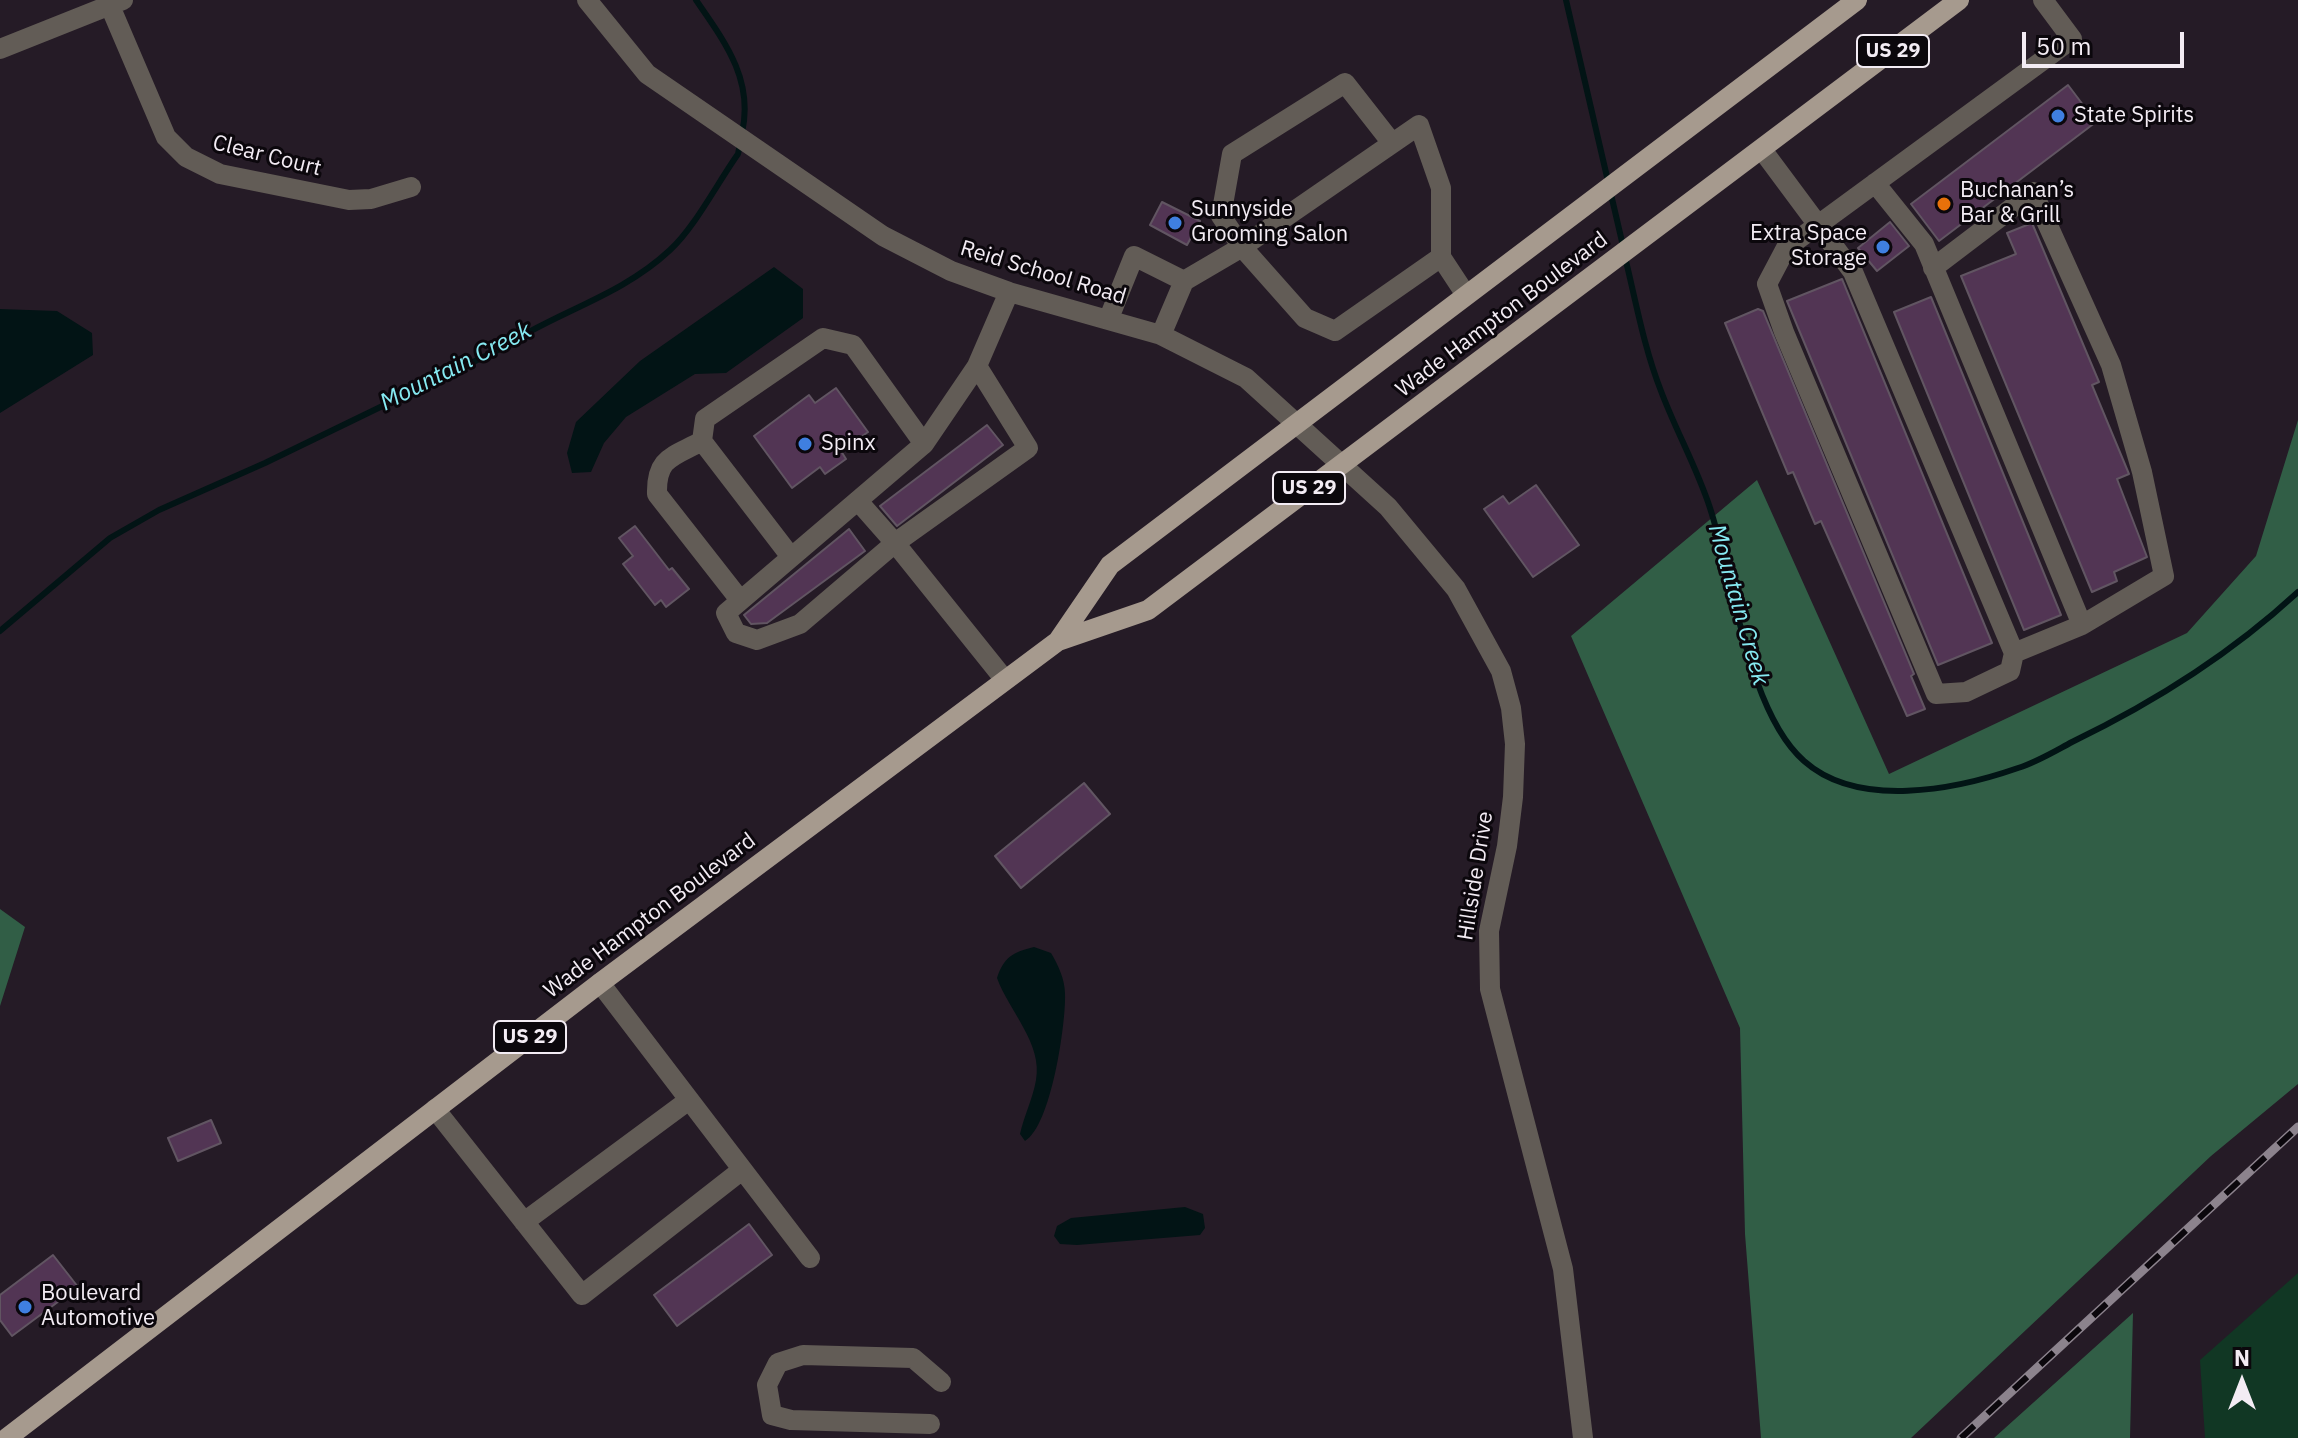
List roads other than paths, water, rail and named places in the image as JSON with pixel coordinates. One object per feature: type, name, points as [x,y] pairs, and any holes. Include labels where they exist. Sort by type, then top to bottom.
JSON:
[{"type":"main road","name":"Wade Hampton Boulevard","points":[[1058,641],[1110,565],[1857,0]]},
{"type":"main road","name":"Wade Hampton Boulevard","points":[[7,1438],[600,983],[1005,680],[1058,641],[1148,610],[1666,220],[1763,151],[1953,2]]},
{"type":"street","name":"Reid School Road","points":[[587,0],[632,58],[682,100],[797,179],[917,255],[1009,292],[1161,335],[1246,378],[1342,464]]},
{"type":"street","points":[[1763,151],[1818,225],[1853,272],[2014,653],[2010,671],[1966,692],[1936,694],[1796,361],[1767,284],[1786,248],[1818,225],[2072,39],[2049,2]]},
{"type":"street","points":[[0,49],[116,3]]},
{"type":"street","name":"Clear Court","points":[[116,3],[166,137],[186,157],[220,174],[349,200],[371,199],[411,187]]},
{"type":"street","points":[[1392,143],[1345,83],[1232,154],[1221,216],[1242,247],[1305,318],[1335,331],[1441,257]]},
{"type":"street","points":[[1161,335],[1184,281],[1242,247],[1419,125],[1441,188],[1441,257],[1466,295]]},
{"type":"street","points":[[1875,183],[1924,244],[2082,625]]},
{"type":"street","points":[[1933,268],[2033,192],[2111,365],[2142,472],[2164,576],[2082,625],[2014,653]]},
{"type":"street","points":[[1109,318],[1134,256],[1184,281]]},
{"type":"street","points":[[977,366],[1028,448],[895,543],[800,624],[757,640],[736,633],[726,613],[924,444],[977,366],[1009,292]]},
{"type":"street","points":[[791,557],[702,441],[705,419],[823,338],[853,345],[924,444]]},
{"type":"street","points":[[702,441],[662,463],[657,475],[657,494],[740,600]]},
{"type":"street","name":"Hillside Drive","points":[[1342,464],[1388,507],[1456,589],[1501,671],[1511,708],[1515,744],[1513,797],[1507,846],[1489,931],[1490,989],[1563,1269],[1583,1438]]},
{"type":"street","points":[[858,501],[1005,680]]},
{"type":"street","points":[[600,983],[810,1258]]},
{"type":"street","points":[[524,1222],[689,1100]]},
{"type":"street","points":[[435,1109],[582,1295],[742,1170]]},
{"type":"street","points":[[930,1424],[791,1420],[772,1415],[767,1385],[778,1363],[803,1355],[913,1358],[941,1382]]},
{"type":"waterway","name":"Mountain Creek","points":[[696,0],[726,47],[740,79],[745,114],[742,133]]},
{"type":"waterway","name":"Mountain Creek","points":[[1566,0],[1623,246]]},
{"type":"waterway","name":"Mountain Creek","points":[[0,631],[110,538],[159,510],[265,463],[500,349],[630,280],[670,250],[688,229],[738,154],[740,144]]},
{"type":"waterway","name":"Mountain Creek","points":[[1625,257],[1655,375],[1710,508],[1756,678],[1769,711],[1785,739],[1804,761],[1826,776],[1851,785],[1908,791],[1966,783],[2025,766],[2132,711],[2191,675],[2246,636],[2298,592]]},
{"type":"railway","points":[[1961,1438],[2298,1127]]},
{"type":"place","name":"State Spirits","points":[[2058,116]]},
{"type":"place","name":"Buchanan’s Bar & Grill","points":[[1944,204]]},
{"type":"place","name":"Sunnyside Grooming Salon","points":[[1175,223]]},
{"type":"place","name":"Extra Space Storage","points":[[1883,247]]},
{"type":"place","name":"Spinx","points":[[805,444]]},
{"type":"place","name":"Boulevard Automotive","points":[[25,1307]]}]
